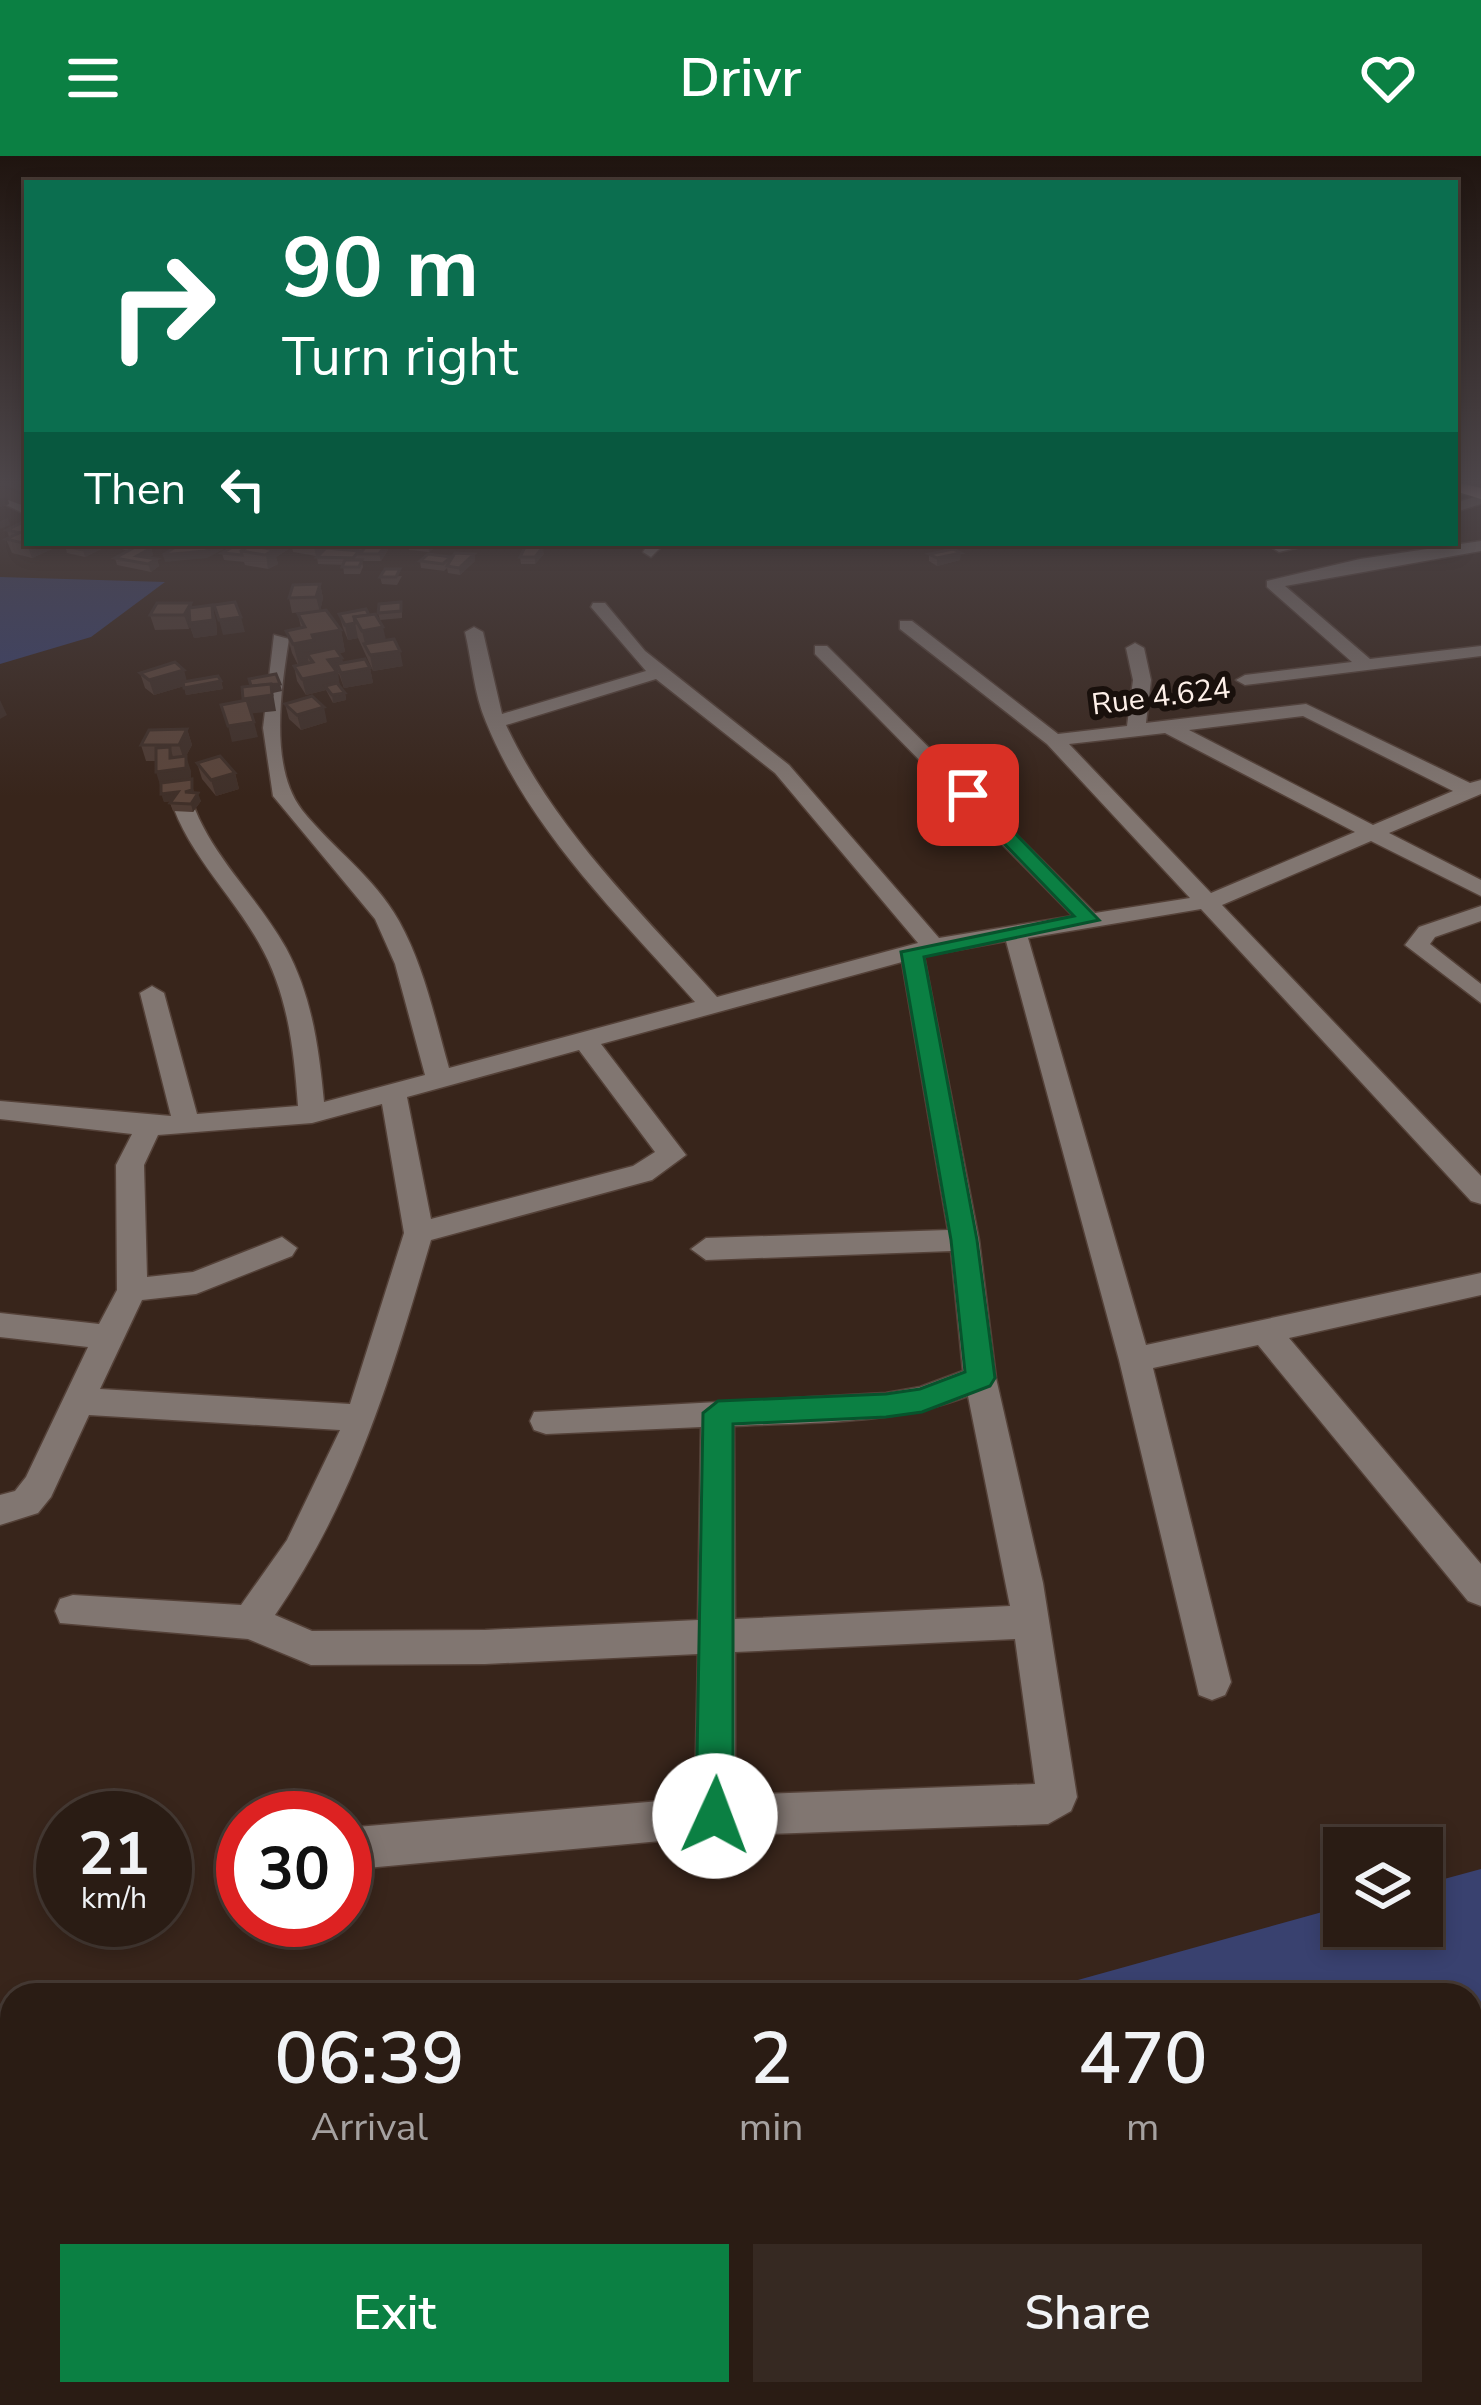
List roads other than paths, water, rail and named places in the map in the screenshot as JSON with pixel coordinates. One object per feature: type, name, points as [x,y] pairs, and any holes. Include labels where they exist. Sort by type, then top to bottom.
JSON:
[{"type":"street","points":[[1276,587],[1364,663]]},
{"type":"street","points":[[372,1847],[715,1816],[1048,1804],[1057,1797],[1031,1622],[980,1378],[922,949],[763,750],[653,674],[617,637],[599,607]]},
{"type":"street","points":[[906,625],[1054,740]]},
{"type":"street","points":[[474,632],[495,722],[577,851],[711,1005]]},
{"type":"street","points":[[280,639],[274,670],[275,767],[287,806],[374,899],[401,950],[440,1082]]},
{"type":"street","points":[[1135,648],[1142,680],[1136,728]]},
{"type":"street","points":[[820,650],[1089,920]]},
{"type":"street","points":[[1245,680],[1481,651]]},
{"type":"street","points":[[495,722],[653,674]]},
{"type":"street","name":"Rue 4.624","points":[[1054,740],[1306,710],[1476,789]]},
{"type":"street","points":[[1169,727],[1371,836],[1481,889]]},
{"type":"street","points":[[174,736],[174,778],[186,829],[272,943],[305,1018],[312,1114]]},
{"type":"street","name":"Rue 4.624","points":[[1054,740],[1481,1194]]},
{"type":"street","points":[[0,1110],[149,1127],[312,1114],[394,1096],[922,949],[1211,902],[1476,789]]},
{"type":"street","points":[[1481,914],[1426,932],[1417,944],[1481,996]]},
{"type":"street","points":[[1015,932],[1135,1360],[1212,1682]]},
{"type":"street","points":[[152,993],[187,1127]]},
{"type":"street","points":[[418,1233],[642,1172],[672,1154],[586,1041]]},
{"type":"street","points":[[250,1622],[298,1551],[362,1418],[418,1233],[394,1096]]},
{"type":"street","points":[[0,1510],[26,1503],[39,1487],[132,1290],[130,1165],[149,1127]]},
{"type":"street","points":[[706,1249],[964,1240]]},
{"type":"street","points":[[132,1290],[196,1283],[282,1248]]},
{"type":"street","points":[[1135,1360],[1268,1335],[1481,1284]]},
{"type":"street","points":[[0,1325],[108,1337]]},
{"type":"street","points":[[1268,1335],[1476,1576]]},
{"type":"street","points":[[546,1420],[886,1406],[922,1400],[980,1378]]},
{"type":"street","points":[[80,1401],[362,1418]]},
{"type":"street","points":[[715,1816],[720,1637],[718,1413]]},
{"type":"street","points":[[73,1611],[250,1622],[311,1648],[720,1637],[1031,1622]]}]
